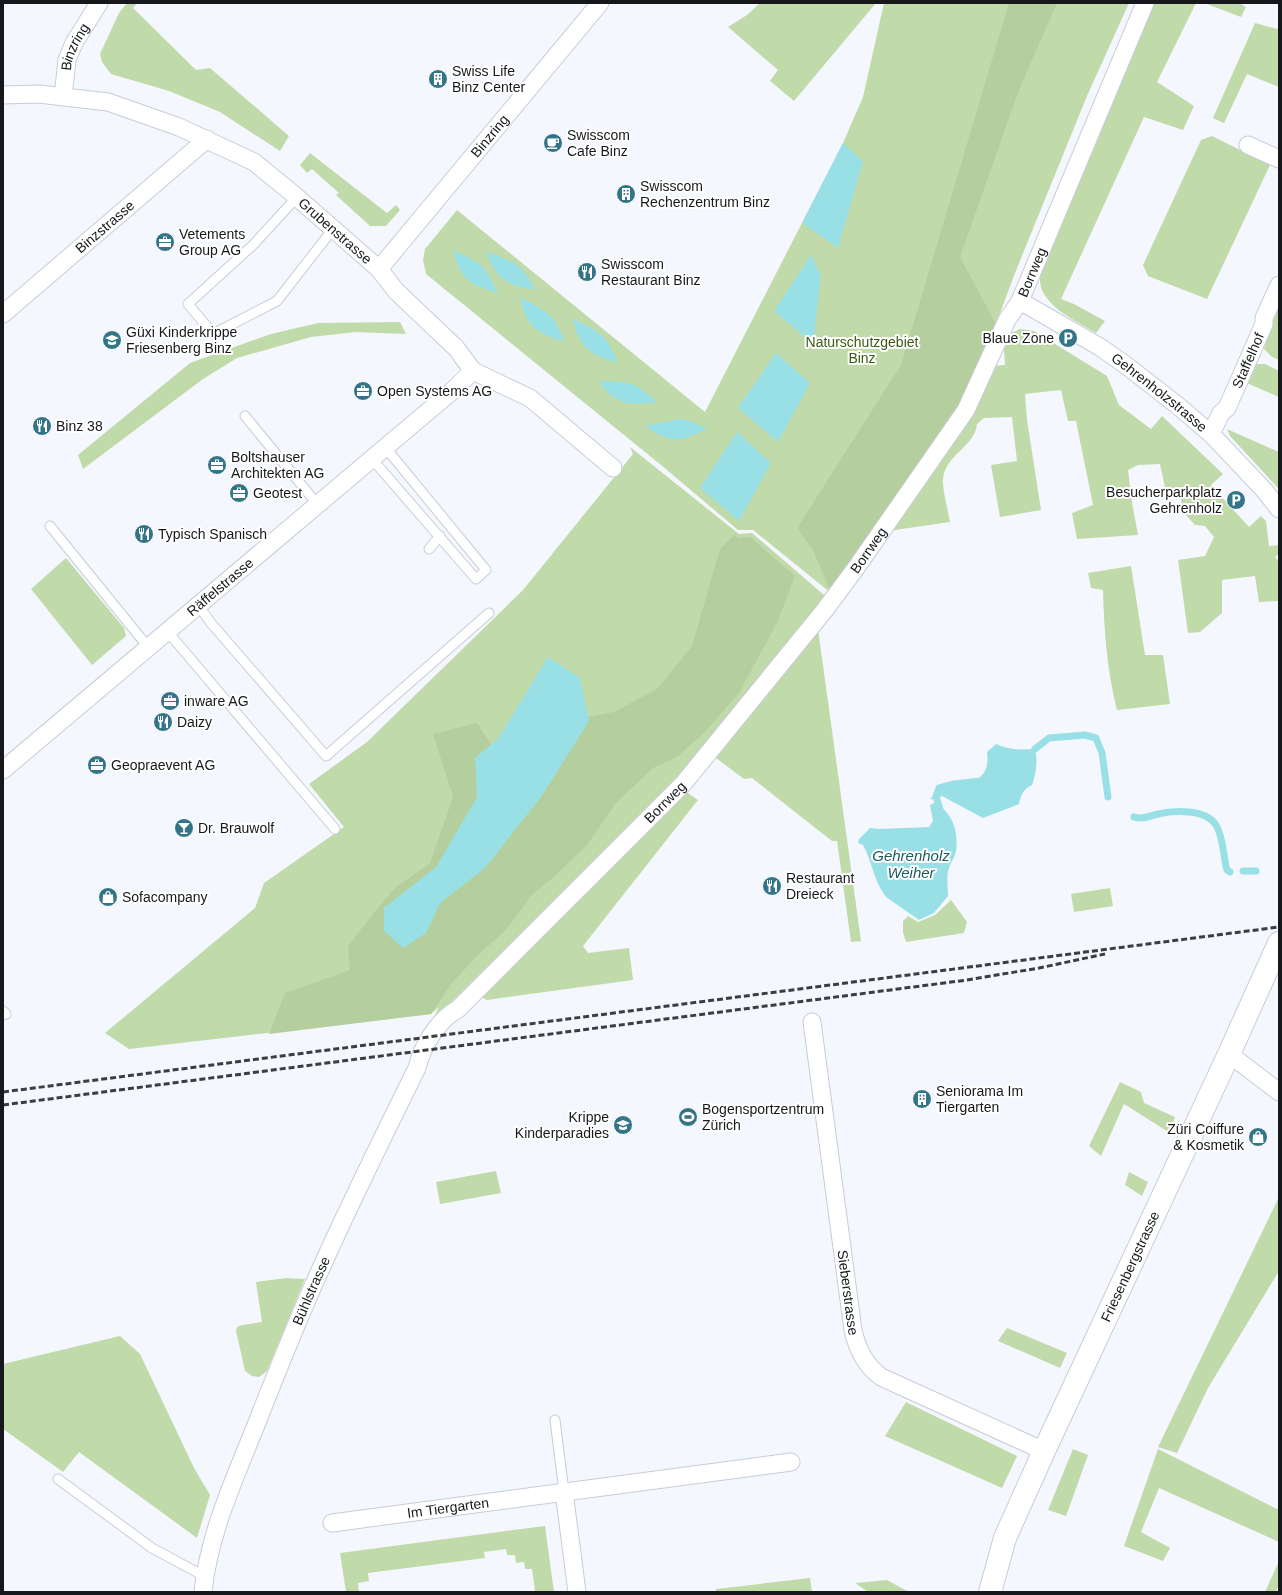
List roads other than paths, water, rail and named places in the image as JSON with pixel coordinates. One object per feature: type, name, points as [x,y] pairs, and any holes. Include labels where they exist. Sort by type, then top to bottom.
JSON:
[{"type":"street","name":"Binzring","points":[[63,96],[67,60],[74,43],[99,3]]},
{"type":"street","name":"Binzring","points":[[379,269],[600,3]]},
{"type":"street","name":"Borrweg","points":[[458,1009],[683,784],[824,611],[856,568],[966,410],[1007,320],[1020,301],[1145,3]]},
{"type":"street","name":"Grubenstrasse","points":[[3,94],[63,96],[108,102],[179,127],[254,162],[297,197],[379,269],[396,291],[456,348],[473,371],[530,398],[613,468]]},
{"type":"street","name":"Binzstrasse","points":[[3,314],[207,140]]},
{"type":"street","points":[[1248,145],[1279,159]]},
{"type":"street","name":"Staffelhof","points":[[1211,434],[1221,413],[1226,408],[1264,324],[1264,318],[1279,285]]},
{"type":"street","name":"Gehrenholzstrasse","points":[[1020,301],[1100,347],[1167,397],[1211,434],[1264,490],[1279,509]]},
{"type":"street","name":"Räffelstrasse","points":[[3,770],[452,392],[473,371]]},
{"type":"street","name":"Friesenbergstrasse","points":[[990,1592],[1005,1538],[1279,943]]},
{"type":"street","name":"Bühlstrasse","points":[[203,1584],[214,1534],[226,1500],[317,1276],[417,1068],[430,1037],[449,1014],[458,1009]]},
{"type":"street","name":"Sieberstrasse","points":[[810,1018],[852,1330],[859,1351],[870,1368],[881,1377],[1044,1451]]},
{"type":"street","points":[[1229,1054],[1279,1092]]},
{"type":"street","name":"Im Tiergarten","points":[[332,1523],[791,1462]]},
{"type":"street","points":[[564,1492],[577,1592]]},
{"type":"lane","points":[[297,197],[254,244],[188,304],[213,334],[276,301],[333,229]]},
{"type":"lane","points":[[245,416],[318,505]]},
{"type":"lane","points":[[372,459],[440,536],[474,581],[486,570],[385,448]]},
{"type":"lane","points":[[50,526],[148,647]]},
{"type":"lane","points":[[429,549],[440,536]]},
{"type":"lane","points":[[198,605],[211,623],[326,756],[489,613]]},
{"type":"lane","points":[[168,631],[335,829]]},
{"type":"lane","points":[[3,1011],[6,1014],[3,1015]]},
{"type":"lane","points":[[555,1420],[564,1492]]},
{"type":"lane","points":[[58,1479],[203,1584]]},
{"type":"water","points":[[843,143],[863,161],[838,248],[802,223]]},
{"type":"water","points":[[453,250],[470,258],[481,266],[489,276],[498,293],[473,284],[459,268]]},
{"type":"water","points":[[486,252],[516,264],[526,274],[536,290],[518,286],[504,280],[494,269]]},
{"type":"water","points":[[811,255],[821,276],[813,344],[774,311]]},
{"type":"water","points":[[520,297],[543,310],[553,319],[565,342],[540,332],[529,322]]},
{"type":"water","points":[[573,319],[590,327],[601,335],[610,346],[618,363],[600,357],[587,349],[579,337]]},
{"type":"water","points":[[776,353],[810,383],[778,442],[738,408]]},
{"type":"water","points":[[598,381],[624,382],[636,386],[657,402],[638,404],[623,402],[611,395]]},
{"type":"water","points":[[679,419],[691,421],[707,429],[690,437],[676,439],[662,436],[645,426]]},
{"type":"water","points":[[737,432],[771,463],[739,521],[700,488]]},
{"type":"water","points":[[548,657],[580,678],[589,721],[541,797],[485,868],[440,903],[426,933],[403,948],[384,931],[384,908],[436,867],[477,797],[475,758],[498,739]]},
{"type":"water","name":"Gehrenholz Weiher","points":[[996,744],[1015,749],[1035,749],[1036,763],[1032,785],[1026,788],[1019,804],[983,818],[942,796],[935,800],[930,799],[945,783],[960,786],[966,785],[979,778],[985,772],[987,766],[987,752]]},
{"type":"water","name":"Gehrenholz Weiher","points":[[934,803],[950,816],[955,829],[957,844],[955,855],[948,871],[948,896],[934,913],[919,920],[886,897],[879,885],[863,845],[858,843],[859,839],[870,828],[929,827],[933,821],[930,805]]},
{"type":"waterway","points":[[1035,749],[1049,738],[1085,735],[1096,738],[1102,753],[1108,797]]},
{"type":"waterway","points":[[941,813],[936,796],[939,788],[954,784],[981,781]]},
{"type":"waterway","points":[[1134,817],[1143,818],[1172,812],[1189,812],[1205,816],[1211,820],[1219,830],[1227,870],[1230,872]]},
{"type":"waterway","points":[[1243,871],[1256,871]]},
{"type":"railway","points":[[3,1092],[1279,927]]},
{"type":"railway","points":[[3,1105],[967,980],[1039,968],[1105,954]]},
{"type":"place","name":"Swiss Life Binz Center","points":[[438,79]]},
{"type":"place","name":"Swisscom Cafe Binz","points":[[553,143]]},
{"type":"place","name":"Swisscom Rechenzentrum Binz","points":[[626,194]]},
{"type":"place","name":"Vetements Group AG","points":[[165,242]]},
{"type":"place","name":"Swisscom Restaurant Binz","points":[[587,272]]},
{"type":"place","name":"Blaue Zone","points":[[1068,338]]},
{"type":"place","name":"Güxi Kinderkrippe Friesenberg Binz","points":[[112,340]]},
{"type":"place","name":"Open Systems AG","points":[[363,391]]},
{"type":"place","name":"Binz 38","points":[[42,426]]},
{"type":"place","name":"Boltshauser Architekten AG","points":[[217,465]]},
{"type":"place","name":"Geotest","points":[[239,493]]},
{"type":"place","name":"Besucherparkplatz Gehrenholz","points":[[1236,500]]},
{"type":"place","name":"Typisch Spanisch","points":[[144,534]]},
{"type":"place","name":"inware AG","points":[[170,701]]},
{"type":"place","name":"Daizy","points":[[163,722]]},
{"type":"place","name":"Geopraevent AG","points":[[97,765]]},
{"type":"place","name":"Dr. Brauwolf","points":[[184,828]]},
{"type":"place","name":"Restaurant Dreieck","points":[[772,886]]},
{"type":"place","name":"Sofacompany","points":[[108,897]]},
{"type":"place","name":"Seniorama Im Tiergarten","points":[[922,1099]]},
{"type":"place","name":"Bogensportzentrum Zürich","points":[[688,1117]]},
{"type":"place","name":"Krippe Kinderparadies","points":[[623,1125]]},
{"type":"place","name":"Züri Coiffure & Kosmetik","points":[[1258,1137]]},
{"type":"park label","name":"Naturschutzgebiet Binz","points":[[862,350]]}]
